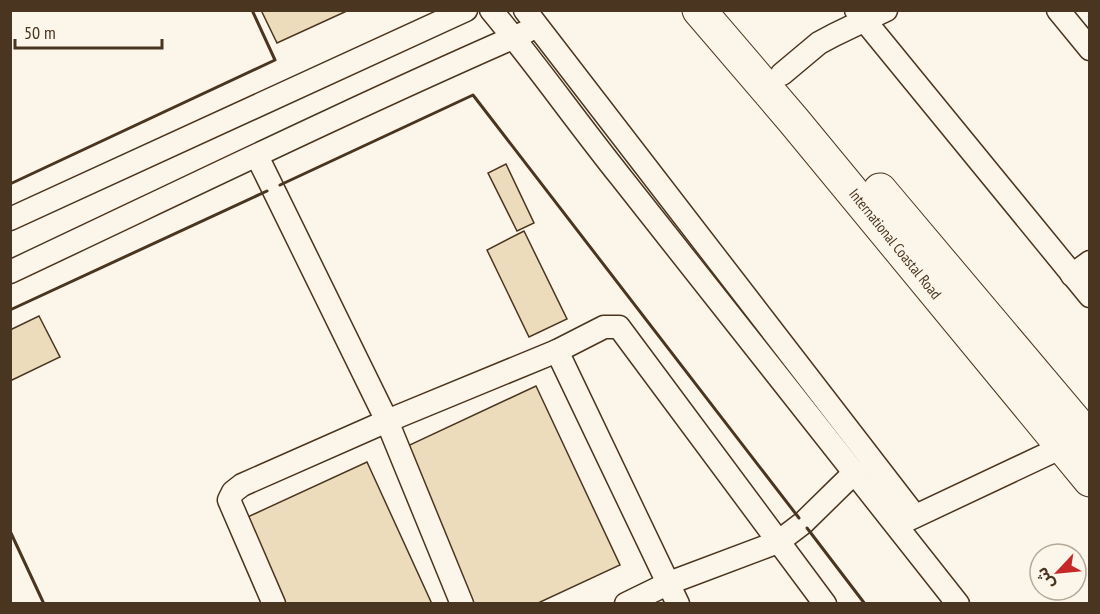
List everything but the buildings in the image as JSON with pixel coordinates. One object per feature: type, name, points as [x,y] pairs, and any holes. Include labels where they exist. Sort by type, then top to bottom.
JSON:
[{"type":"highway","name":"International Coastal Road","points":[[699,10],[809,139],[1082,438]]},
{"type":"highway","name":"International Coastal Road","points":[[729,10],[1082,438],[1089,480]]},
{"type":"street","points":[[10,219],[466,10]]},
{"type":"street","points":[[491,10],[855,472],[906,521]]},
{"type":"street","points":[[782,74],[819,43],[860,15],[886,10]]},
{"type":"street","points":[[1058,10],[1089,49]]},
{"type":"street","points":[[860,15],[1081,269],[1089,296]]},
{"type":"street","points":[[10,272],[384,94],[514,37],[532,19],[906,521],[958,603]]},
{"type":"street","points":[[257,156],[387,421],[462,603]]},
{"type":"street","points":[[274,603],[229,501],[233,492],[387,421],[556,351],[604,327],[619,327],[825,603]]},
{"type":"street","points":[[556,351],[673,593]]},
{"type":"street","points":[[906,521],[1082,438]]},
{"type":"street","points":[[626,603],[673,593],[778,542],[803,523],[855,472]]},
{"type":"wall","points":[[10,184],[275,60],[252,10]]},
{"type":"wall","points":[[280,185],[473,95],[799,518]]},
{"type":"wall","points":[[10,310],[267,191]]},
{"type":"wall","points":[[807,528],[865,604]]},
{"type":"wall","points":[[10,531],[44,604]]}]
